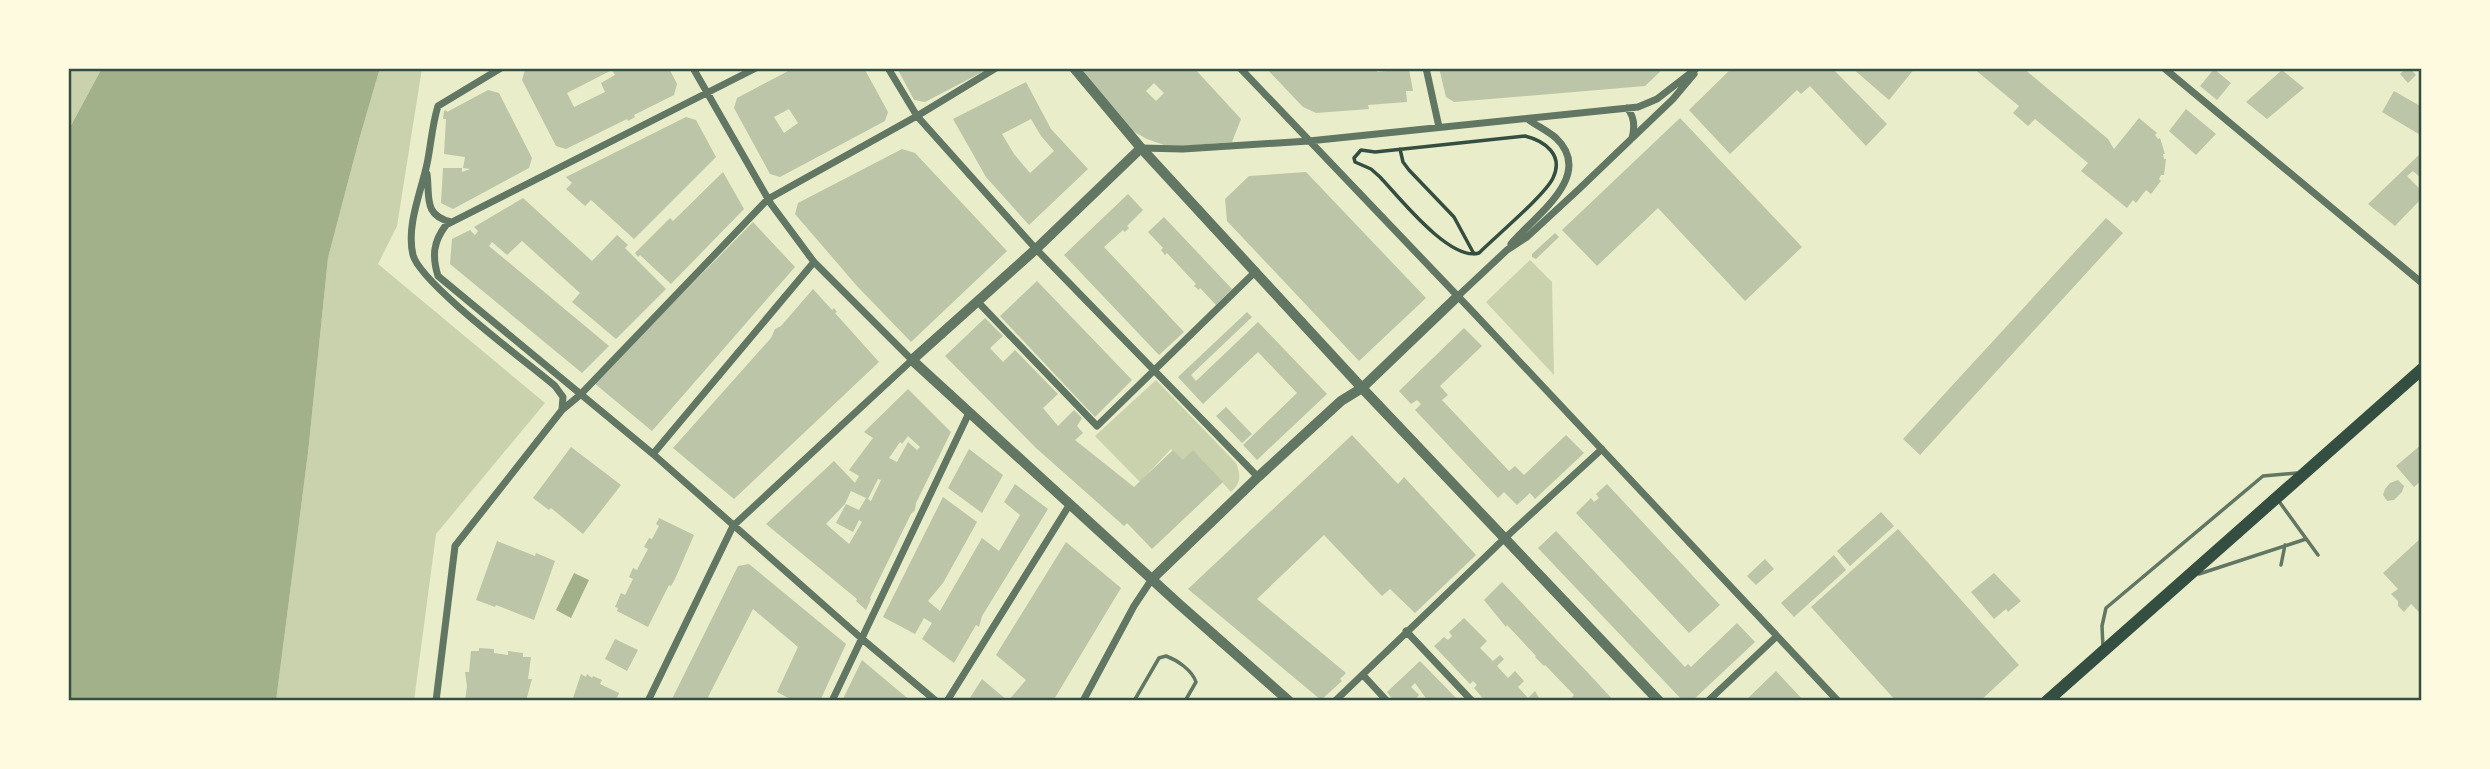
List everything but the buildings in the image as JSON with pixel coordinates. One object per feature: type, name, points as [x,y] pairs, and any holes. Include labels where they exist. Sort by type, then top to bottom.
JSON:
[{"type":"main road","points":[[2047,701],[2422,369]]},
{"type":"street","points":[[501,68],[438,106],[414,217],[413,256],[426,277],[444,294],[555,386],[563,397],[562,410]]},
{"type":"street","points":[[693,68],[768,198],[814,262],[969,413],[1289,701]]},
{"type":"street","points":[[757,68],[451,222],[438,236],[434,247],[434,262],[438,276],[653,454],[936,701]]},
{"type":"street","points":[[888,68],[917,116],[1036,248],[1258,477]]},
{"type":"street","points":[[436,701],[455,546],[463,532],[562,410],[580,395],[768,198],[917,116],[996,68]]},
{"type":"street","points":[[1074,68],[1140,148],[1362,388],[1659,701]]},
{"type":"street","points":[[1240,68],[1838,701]]},
{"type":"street","points":[[1426,68],[1439,127]]},
{"type":"street","points":[[648,701],[733,526],[1036,248],[1140,148],[1183,149],[1308,141],[1528,120],[1648,105],[1698,68]]},
{"type":"street","points":[[1507,250],[1527,237],[1673,99],[1698,68]]},
{"type":"street","points":[[2164,68],[2422,283]]},
{"type":"street","points":[[1627,108],[1634,121],[1632,138]]},
{"type":"street","points":[[1083,701],[1134,606],[1152,579],[1258,477],[1341,401],[1362,388],[1507,250],[1563,186],[1569,169],[1567,158],[1557,139],[1528,120]]},
{"type":"street","points":[[426,166],[429,206],[440,220],[451,222]]},
{"type":"street","points":[[653,454],[814,262]]},
{"type":"street","points":[[978,301],[1097,426],[1256,271]]},
{"type":"street","points":[[832,701],[969,413]]},
{"type":"street","points":[[1335,701],[1406,631],[1602,449]]},
{"type":"street","points":[[947,701],[1070,504]]},
{"type":"street","points":[[1406,631],[1472,701]]},
{"type":"street","points":[[1707,701],[1777,636]]},
{"type":"street","points":[[1363,675],[1387,701]]},
{"type":"lane","points":[[2103,651],[2102,626],[2106,608],[2263,476],[2306,473]]},
{"type":"lane","points":[[2278,498],[2318,555]]},
{"type":"lane","points":[[2183,578],[2306,539]]},
{"type":"lane","points":[[2281,565],[2285,545]]},
{"type":"lane","points":[[1135,701],[1159,658],[1166,656],[1194,675],[1196,682],[1185,701]]},
{"type":"path","points":[[1525,136],[1545,144],[1552,150],[1556,167],[1549,185],[1479,253],[1474,254],[1441,241],[1380,177],[1371,169],[1355,162],[1354,158],[1361,149],[1375,152],[1525,136]]},
{"type":"path","points":[[1400,149],[1403,162],[1459,225],[1474,254]]},
{"type":"shaded area","points":[[68,68],[102,68],[68,131]]},
{"type":"shaded area","points":[[102,68],[380,68],[328,258],[308,453],[276,701],[68,701],[68,131]]},
{"type":"shaded area","points":[[380,68],[422,68],[397,226],[378,264],[545,403],[436,534],[414,701],[276,701],[308,453],[328,258]]},
{"type":"shaded area","points":[[1530,260],[1552,282],[1554,375],[1486,302]]},
{"type":"shaded area","points":[[1156,380],[1236,463],[1239,479],[1231,492],[1198,456],[1186,465],[1171,449],[1140,482],[1095,436]]},
{"type":"shaded area","points":[[574,573],[589,580],[571,618],[556,610]]}]
